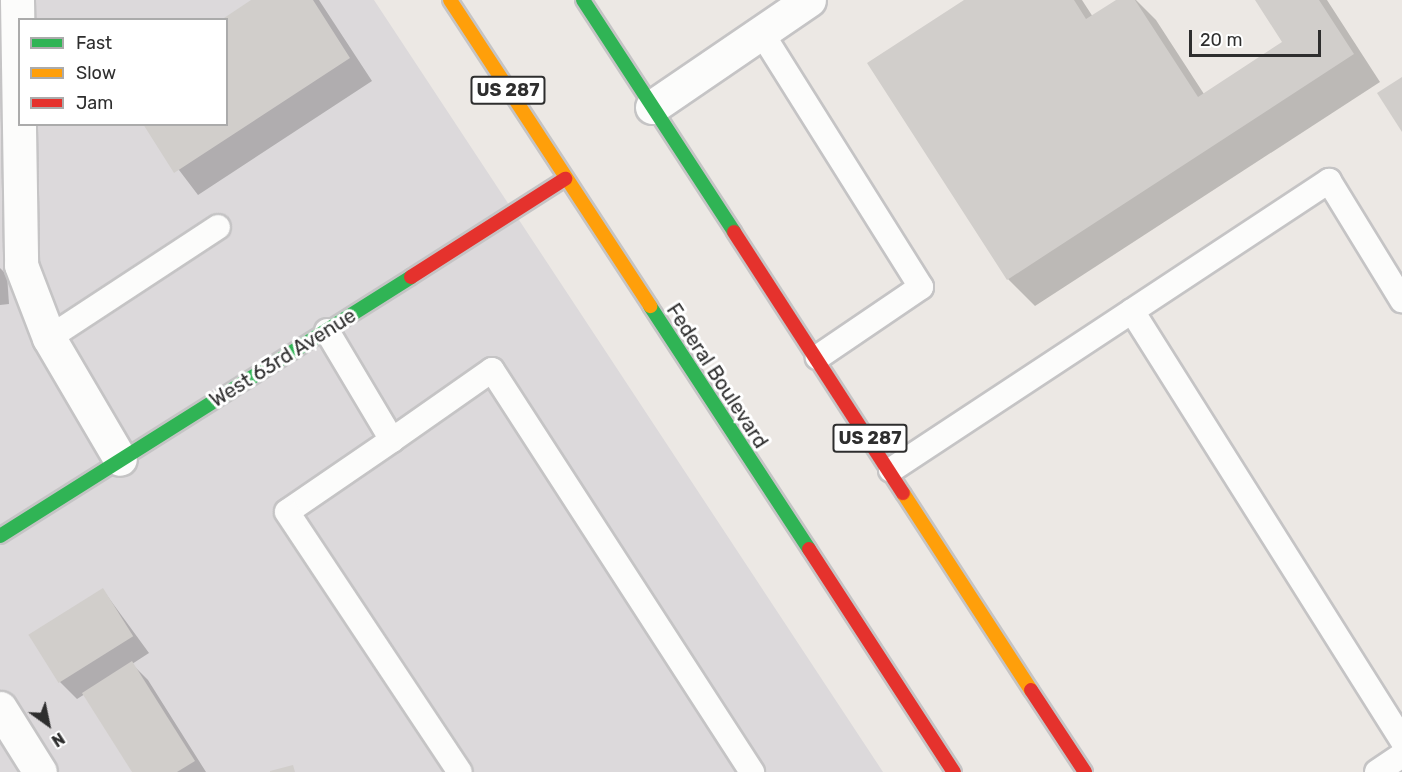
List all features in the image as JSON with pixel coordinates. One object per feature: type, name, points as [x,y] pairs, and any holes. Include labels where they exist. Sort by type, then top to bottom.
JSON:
[{"type":"main road","name":"Federal Boulevard","points":[[450,0],[954,772]]},
{"type":"main road","name":"US 287","points":[[583,0],[818,357],[1085,772]]},
{"type":"main road","name":"West 63rd Avenue","points":[[0,536],[565,179]]},
{"type":"street","points":[[16,0],[18,106]]},
{"type":"street","points":[[652,106],[808,0]]},
{"type":"street","points":[[18,126],[21,265],[49,338],[120,459]]},
{"type":"street","points":[[0,708],[40,772]]},
{"type":"lane","points":[[761,32],[921,287],[818,357]]},
{"type":"lane","points":[[891,470],[1329,181],[1402,300]]},
{"type":"lane","points":[[49,338],[218,227]]},
{"type":"lane","points":[[1132,311],[1402,740]]},
{"type":"lane","points":[[327,331],[392,440]]},
{"type":"lane","points":[[460,772],[287,512],[492,370],[752,772]]},
{"type":"lane","points":[[1377,772],[1402,755]]},
{"type":"shaded area","points":[[0,0],[374,0],[883,772],[0,772]]},
{"type":"building","points":[[251,0],[313,0],[350,58],[174,173],[144,126],[228,126],[228,18],[224,18]]},
{"type":"building","points":[[964,0],[1074,0],[1086,19],[1116,0],[1135,0],[1198,97],[1282,42],[1255,0],[1319,0],[1354,54],[1007,280],[867,63]]},
{"type":"building","points":[[1402,77],[1402,132],[1377,93]]},
{"type":"building","points":[[103,588],[133,636],[59,683],[28,635]]},
{"type":"building","points":[[132,661],[195,761],[177,772],[132,772],[82,693]]},
{"type":"building","points":[[293,765],[295,772],[270,772],[270,771]]},
{"type":"traffic: fast","points":[[583,0],[734,232]]},
{"type":"traffic: fast","points":[[0,536],[411,277]]},
{"type":"traffic: fast","points":[[650,306],[809,549]]},
{"type":"traffic: slow","points":[[450,0],[650,306]]},
{"type":"traffic: slow","points":[[903,493],[1031,690]]},
{"type":"traffic: jam","points":[[411,277],[565,179]]},
{"type":"traffic: jam","points":[[734,232],[903,493]]},
{"type":"traffic: jam","points":[[809,549],[954,772]]},
{"type":"traffic: jam","points":[[1031,690],[1085,772]]}]
